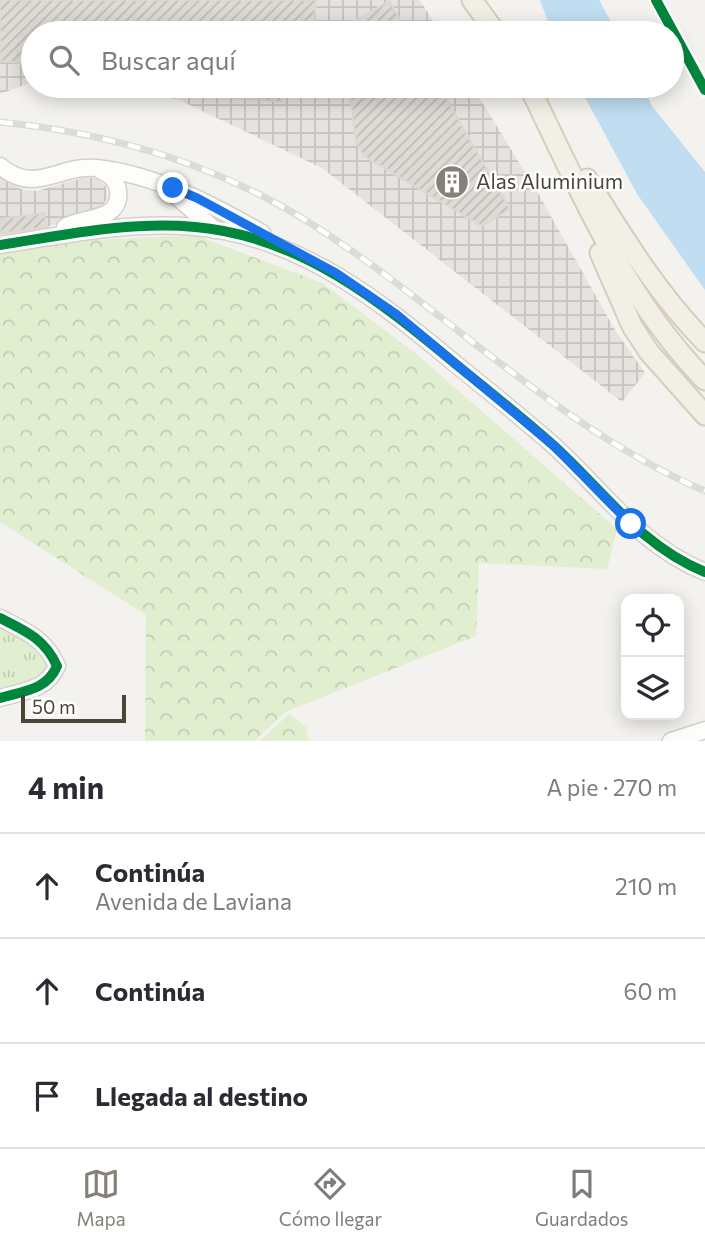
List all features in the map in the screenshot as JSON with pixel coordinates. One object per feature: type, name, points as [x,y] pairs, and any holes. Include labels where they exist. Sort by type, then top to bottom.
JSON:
[{"type":"main road","points":[[472,0],[487,21]]},
{"type":"main road","points":[[536,98],[607,245],[638,297],[673,345],[705,380]]},
{"type":"main road","points":[[537,98],[638,262],[665,298],[705,342]]},
{"type":"main road","points":[[555,138],[582,212],[632,326],[649,352],[705,415]]},
{"type":"street","points":[[0,166],[21,179],[36,180],[73,169],[95,168],[145,180],[197,198],[336,273],[396,314],[553,445],[640,532],[688,565],[705,572]]},
{"type":"street","points":[[48,237],[71,224],[107,214],[115,206],[118,197],[117,185],[112,177],[95,168]]},
{"type":"street","points":[[145,180],[185,201],[215,230]]},
{"type":"street","points":[[0,245],[151,226],[243,234],[289,249]]},
{"type":"street","points":[[0,618],[32,634],[49,648],[57,666],[51,680],[41,687],[0,698]]},
{"type":"street","points":[[671,741],[705,730]]},
{"type":"shaded area","points":[[0,0],[420,0],[433,21],[21,21],[21,86],[0,94]]},
{"type":"shaded area","points":[[169,98],[479,98],[539,195],[615,330],[645,373],[622,402],[322,168],[177,99]]},
{"type":"shaded area","points":[[85,177],[98,179],[106,187],[107,198],[101,208],[47,227],[0,234],[0,178],[23,190],[37,191]]},
{"type":"green space","points":[[195,235],[322,283],[415,353],[617,529],[607,569],[479,563],[476,636],[285,712],[255,741],[145,741],[146,615],[0,522],[0,255],[75,241]]},
{"type":"green space","points":[[0,625],[16,632],[50,661],[48,675],[0,694]]},
{"type":"green space","points":[[289,714],[306,727],[309,741],[260,741]]},
{"type":"water","points":[[540,0],[599,0],[610,21],[548,21]]},
{"type":"water","points":[[585,98],[648,98],[705,172],[705,290],[637,194]]},
{"type":"building","points":[[0,0],[316,0],[314,21],[21,21],[21,63],[0,61]]},
{"type":"building","points":[[389,1],[401,21],[355,21]]},
{"type":"building","points":[[240,98],[281,98],[281,102]]},
{"type":"building","name":"Alas Aluminium","points":[[350,98],[446,98],[510,209],[482,226],[364,156],[356,142]]},
{"type":"building","points":[[44,213],[47,227],[0,234],[0,219]]},
{"type":"railway","points":[[0,122],[82,134],[161,154],[200,168],[274,202],[360,257],[550,401],[651,465],[705,491]]},
{"type":"cycle path","points":[[656,0],[667,21]]},
{"type":"cycle path","points":[[684,51],[705,90]]},
{"type":"cycle path","points":[[0,245],[97,230],[146,226],[195,227],[233,233],[269,243],[304,258],[337,276],[399,318],[552,444],[641,532],[682,561],[705,572]]},
{"type":"cycle path","points":[[0,618],[41,642],[57,666],[41,685],[0,698]]},
{"type":"place","name":"Alas Aluminium","points":[[452,182]]},
{"type":"route","points":[[173,188],[197,198],[336,273],[396,314],[553,445],[631,524]]}]
